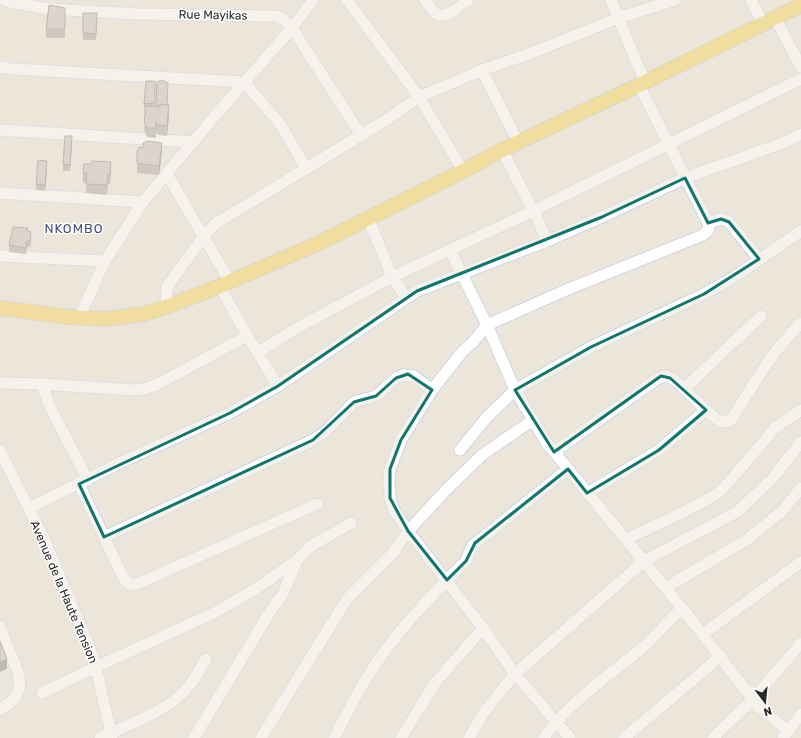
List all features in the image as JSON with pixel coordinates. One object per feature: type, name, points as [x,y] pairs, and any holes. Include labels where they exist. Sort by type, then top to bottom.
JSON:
[{"type":"main road","points":[[0,308],[79,318],[106,319],[128,317],[166,308],[319,243],[518,142],[642,84],[801,5]]},
{"type":"street","name":"Rue Mayikas","points":[[4,0],[49,9],[138,14],[276,16],[292,28],[361,135]]},
{"type":"street","points":[[79,318],[105,261],[143,202],[244,82],[292,28],[313,0]]},
{"type":"street","points":[[347,0],[419,97],[463,171]]},
{"type":"street","points":[[425,0],[440,16],[446,15],[468,0]]},
{"type":"street","points":[[570,738],[515,674],[484,628],[408,531],[394,510],[390,498],[389,480],[390,469],[401,440],[432,390],[462,352],[473,342],[487,325],[566,290],[703,235],[708,230],[708,223],[685,178],[642,84],[611,0]]},
{"type":"street","points":[[166,308],[168,287],[203,237],[215,224],[386,120],[419,97],[482,70],[529,54],[618,18],[675,0]]},
{"type":"street","points":[[751,0],[769,21],[801,67]]},
{"type":"street","points":[[0,67],[244,82],[280,124],[306,168]]},
{"type":"street","points":[[482,70],[518,142]]},
{"type":"street","points":[[257,353],[297,328],[392,277],[533,211],[801,79]]},
{"type":"street","points":[[0,130],[193,142]]},
{"type":"street","points":[[29,508],[122,462],[230,413],[278,386],[417,291],[547,241],[685,178],[801,134]]},
{"type":"street","points":[[502,150],[547,241]]},
{"type":"street","points":[[167,174],[203,237],[247,336],[278,386]]},
{"type":"street","points":[[0,193],[143,202]]},
{"type":"street","points":[[368,218],[392,277],[406,298]]},
{"type":"street","points":[[708,223],[721,219],[729,222],[759,260]]},
{"type":"street","points":[[460,450],[488,416],[515,390],[591,347],[704,294],[734,277],[801,231]]},
{"type":"street","points":[[450,250],[487,325],[515,390],[546,442],[721,656],[753,699],[785,734],[801,714]]},
{"type":"street","points":[[0,256],[105,261]]},
{"type":"street","points":[[684,389],[761,316]]},
{"type":"street","points":[[554,452],[661,376],[667,376],[684,389],[721,422],[730,421],[764,367],[801,323]]},
{"type":"street","points":[[0,383],[144,389],[156,385],[247,336]]},
{"type":"street","points":[[104,536],[313,440],[325,432],[354,402],[376,396],[396,378],[403,374],[414,376],[432,390]]},
{"type":"street","points":[[42,384],[49,405],[83,482],[104,536],[126,582],[129,584],[137,584],[316,504]]},
{"type":"street","points":[[587,493],[659,450],[706,410]]},
{"type":"street","points":[[626,539],[672,517],[722,490],[775,428],[801,410]]},
{"type":"street","points":[[261,738],[347,599],[393,553],[408,531],[448,488],[482,455],[533,420]]},
{"type":"street","points":[[469,738],[485,712],[515,674],[644,561],[737,512],[772,479],[801,442]]},
{"type":"street","name":"Avenue de la Haute Tension","points":[[0,451],[50,553],[89,646],[96,667],[112,736]]},
{"type":"street","points":[[334,738],[378,660],[404,625],[466,561],[470,549],[475,543],[568,470]]},
{"type":"street","points":[[665,588],[748,539],[782,511],[801,488]]},
{"type":"street","points":[[42,694],[96,667],[216,612],[257,588],[297,560],[311,546],[351,523]]},
{"type":"street","points":[[194,738],[271,610],[283,594],[297,560]]},
{"type":"street","points":[[703,634],[801,562]]},
{"type":"street","points":[[544,738],[556,722],[593,688],[642,648],[682,608]]},
{"type":"street","points":[[0,627],[18,671],[20,688],[13,701],[0,709]]},
{"type":"street","points":[[401,738],[435,683],[484,628]]},
{"type":"street","points":[[713,738],[753,699],[801,643]]},
{"type":"street","points":[[624,738],[721,656]]},
{"type":"street","points":[[100,738],[112,736],[176,699],[190,685],[206,659]]},
{"type":"highlighted area","points":[[685,178],[708,223],[721,219],[729,222],[759,259],[704,294],[591,347],[515,390],[554,452],[661,376],[670,378],[706,410],[659,450],[587,493],[568,469],[475,543],[466,561],[447,580],[408,531],[390,498],[390,469],[401,440],[432,390],[408,374],[396,378],[376,396],[354,402],[313,440],[104,537],[79,484],[230,413],[278,386],[417,291],[602,217]]},
{"type":"building","points":[[49,5],[65,8],[65,29],[46,29]]},
{"type":"building","points":[[83,13],[97,13],[96,34],[83,33]]},
{"type":"building","points":[[162,80],[168,83],[167,105],[156,105],[157,82]]},
{"type":"building","points":[[146,81],[155,81],[155,103],[144,104]]},
{"type":"building","points":[[161,104],[169,105],[167,126],[158,125],[156,122],[156,128],[147,128],[144,121],[146,109],[144,107],[160,107]]},
{"type":"building","points":[[65,136],[72,136],[70,165],[63,164]]},
{"type":"building","points":[[148,141],[162,143],[159,166],[137,163],[137,152],[139,147],[143,148],[143,143]]},
{"type":"building","points":[[38,160],[47,161],[45,185],[36,184]]},
{"type":"building","points":[[92,161],[111,162],[110,175],[108,175],[107,185],[86,184],[87,173],[83,173],[84,164],[92,164]]},
{"type":"building","points":[[13,227],[28,228],[27,231],[31,232],[30,241],[27,241],[26,248],[9,245]]},
{"type":"building","points":[[0,641],[7,659],[0,662]]},
{"type":"district","name":"NKOMBO","points":[[74,228]]}]
